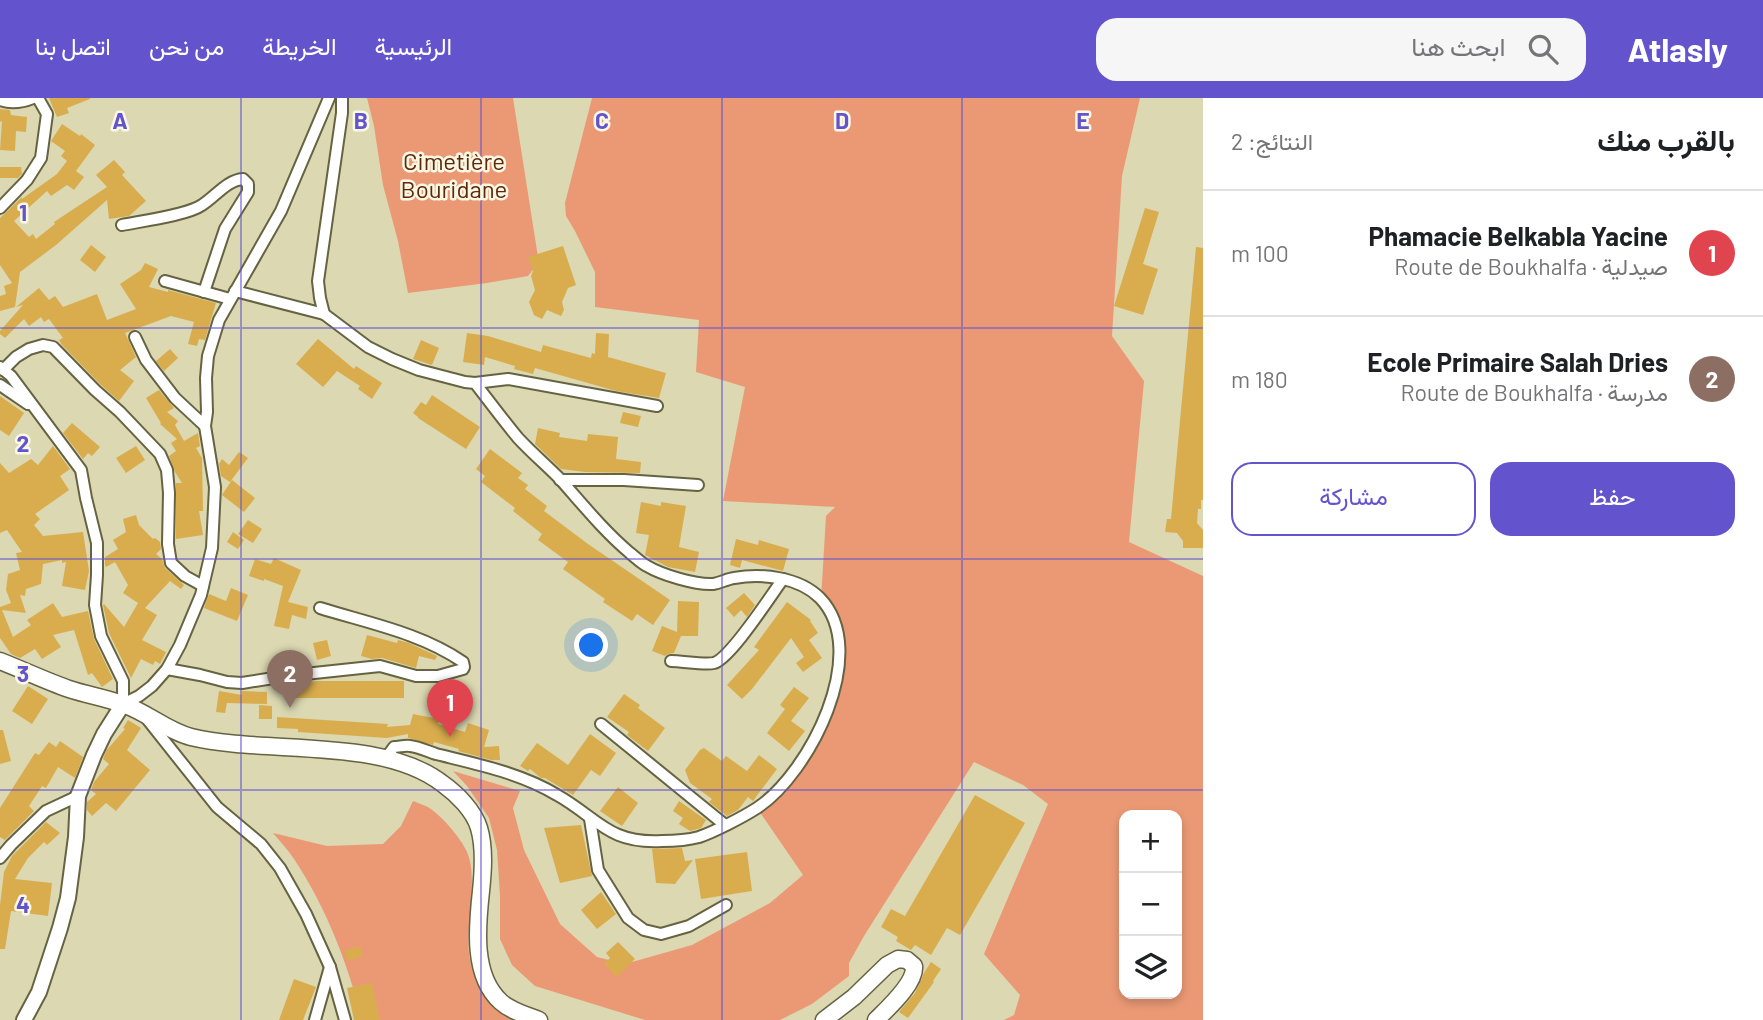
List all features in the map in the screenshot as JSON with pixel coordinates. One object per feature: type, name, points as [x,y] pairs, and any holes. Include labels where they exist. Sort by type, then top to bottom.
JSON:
[{"type":"main road","points":[[3,667],[123,704],[187,736],[208,741],[349,752],[386,758],[432,776],[464,804],[479,827],[483,874],[479,911],[481,970],[489,988],[502,1003],[539,1020]]},
{"type":"main road","points":[[824,1020],[854,997],[887,965],[898,959],[907,960],[914,966],[915,973],[876,1020]]},
{"type":"street","points":[[0,100],[23,102],[36,98],[47,114],[41,158],[27,180],[0,208]]},
{"type":"street","points":[[22,1020],[39,992],[68,898],[78,796],[94,755],[123,704],[152,686],[167,669],[201,595],[212,548],[215,487],[205,426],[208,356],[219,320],[281,211],[330,98]]},
{"type":"street","points":[[324,314],[318,281],[342,98]]},
{"type":"street","points":[[122,225],[200,208],[235,180],[243,179],[248,184],[248,192],[225,229],[204,292]]},
{"type":"street","points":[[165,281],[204,292],[324,314],[368,347],[392,359],[419,370],[465,382],[508,379],[657,406]]},
{"type":"street","points":[[135,337],[146,360],[175,398],[205,426]]},
{"type":"street","points":[[123,704],[123,681],[101,636],[95,605],[97,543],[81,470],[11,376],[2,368],[29,349],[43,345],[53,347],[160,454],[167,470],[168,544],[171,563],[185,576],[203,586]]},
{"type":"street","points":[[386,758],[394,747],[409,746],[473,762],[557,794],[615,835],[638,842],[698,837],[757,808],[781,786],[802,760],[825,719],[838,680],[838,637],[832,617],[821,599],[806,587],[783,579],[766,576],[714,583],[688,582],[647,566],[591,516],[519,438],[475,383]]},
{"type":"street","points":[[0,385],[36,409]]},
{"type":"street","points":[[560,480],[624,480],[698,485]]},
{"type":"street","points":[[671,661],[713,663],[721,659],[734,646],[783,579]]},
{"type":"street","points":[[167,669],[242,683],[380,666],[416,676],[438,676],[464,667],[463,662],[446,650],[397,631],[320,608]]},
{"type":"street","points":[[141,712],[217,807],[261,844],[280,868],[306,914],[330,967],[345,1020]]},
{"type":"street","points":[[601,724],[725,825]]},
{"type":"street","points":[[0,858],[46,811],[78,796]]},
{"type":"street","points":[[590,819],[598,870],[628,918],[644,930],[661,934],[689,926],[726,905]]},
{"type":"street","points":[[315,1020],[330,967]]},
{"type":"green space","name":"Cimetière Bouridane","points":[[367,98],[513,98],[538,257],[528,276],[408,293],[383,185]]},
{"type":"green space","points":[[592,98],[1140,98],[1122,176],[1112,336],[1144,381],[1129,542],[1203,576],[1203,1020],[1004,1020],[1014,1015],[1020,995],[984,954],[1048,804],[1023,785],[974,762],[864,936],[849,963],[849,976],[812,1004],[780,1020],[645,1020],[535,986],[512,965],[500,939],[497,850],[489,818],[453,771],[520,791],[513,808],[524,850],[560,924],[597,957],[625,964],[692,945],[770,903],[803,875],[757,808],[781,786],[825,719],[838,637],[821,599],[826,516],[835,507],[723,501],[745,387],[696,372],[699,320],[595,307],[595,272],[566,216],[565,203]]},
{"type":"green space","points":[[413,801],[439,815],[467,852],[472,876],[468,944],[473,970],[485,994],[513,1020],[362,1020],[343,957],[326,916],[306,877],[273,833],[327,846],[383,844],[401,826]]},
{"type":"building","points":[[49,98],[90,99],[67,108],[69,113],[57,117]]},
{"type":"building","points":[[0,109],[10,110],[11,115],[27,117],[26,132],[16,131],[15,151],[0,150]]},
{"type":"building","points":[[62,124],[95,145],[76,171],[84,177],[74,190],[67,185],[51,196],[47,191],[14,221],[29,237],[33,234],[36,239],[55,224],[54,222],[107,187],[96,175],[114,160],[125,172],[122,175],[146,201],[129,216],[109,219],[107,200],[56,245],[20,272],[15,307],[0,311],[0,296],[6,294],[4,286],[12,283],[0,265],[0,218],[22,197],[57,174],[67,161],[61,156],[65,151],[51,141]]},
{"type":"building","points":[[0,167],[21,167],[22,174],[18,178],[0,178]]},
{"type":"building","points":[[1145,208],[1159,212],[1143,264],[1158,269],[1143,315],[1114,306]]},
{"type":"building","points":[[91,245],[106,257],[95,272],[80,260]]},
{"type":"building","points":[[563,246],[576,285],[568,288],[562,302],[564,310],[561,316],[547,310],[542,319],[534,315],[529,302],[535,290],[528,257]]},
{"type":"building","points":[[1196,247],[1203,248],[1203,500],[1201,509],[1198,509],[1197,523],[1203,530],[1203,548],[1183,548],[1183,541],[1177,533],[1165,532],[1167,519],[1171,519]]},
{"type":"building","points":[[145,263],[158,269],[149,287],[216,303],[205,340],[199,339],[197,346],[188,344],[194,322],[171,316],[125,333],[136,357],[120,370],[134,381],[119,401],[62,345],[59,340],[63,338],[49,319],[44,322],[41,317],[29,326],[24,319],[5,338],[0,334],[23,305],[16,307],[39,288],[49,300],[55,296],[63,307],[97,294],[107,320],[136,309],[120,284],[141,270]]},
{"type":"building","points":[[467,333],[488,336],[541,352],[543,345],[591,358],[592,353],[595,354],[596,333],[609,334],[608,357],[666,373],[659,398],[616,391],[535,368],[533,374],[485,357],[484,365],[463,362]]},
{"type":"building","points":[[318,339],[354,369],[356,366],[382,383],[372,399],[358,389],[360,386],[337,371],[323,387],[296,364]]},
{"type":"building","points":[[421,340],[439,348],[432,365],[413,359]]},
{"type":"building","points":[[170,349],[178,358],[164,371],[156,361]]},
{"type":"building","points":[[159,390],[174,408],[167,412],[178,421],[175,425],[184,441],[198,433],[200,446],[196,448],[202,458],[203,511],[199,511],[203,535],[176,539],[176,483],[182,483],[169,456],[176,451],[171,443],[177,439],[160,424],[146,398]]},
{"type":"building","points":[[432,395],[480,427],[466,449],[413,413],[421,402],[426,405]]},
{"type":"building","points":[[0,396],[24,413],[9,436],[0,430]]},
{"type":"building","points":[[623,412],[641,416],[638,427],[620,423]]},
{"type":"building","points":[[72,423],[100,447],[92,456],[88,453],[83,459],[63,433]]},
{"type":"building","points":[[538,428],[560,433],[559,437],[587,441],[588,434],[618,437],[616,459],[641,462],[640,473],[561,469],[535,444]]},
{"type":"building","points":[[53,446],[70,469],[60,476],[69,490],[35,514],[40,519],[34,525],[43,536],[83,532],[89,571],[85,590],[62,586],[66,562],[62,563],[62,560],[43,564],[41,584],[26,589],[25,596],[20,595],[26,613],[2,610],[13,637],[31,625],[27,620],[53,603],[62,617],[88,611],[94,639],[113,679],[102,687],[92,673],[88,675],[74,630],[53,635],[61,647],[42,659],[35,649],[20,658],[11,654],[0,638],[0,607],[11,603],[6,590],[8,574],[20,570],[16,553],[22,552],[7,530],[0,533],[0,463],[9,473],[31,459],[38,465]]},
{"type":"building","points":[[136,446],[145,460],[126,473],[116,458]]},
{"type":"building","points":[[490,449],[522,473],[518,478],[528,485],[525,489],[547,506],[544,511],[670,600],[653,625],[637,614],[632,621],[603,602],[605,599],[563,569],[568,562],[538,540],[542,534],[513,511],[515,508],[481,482],[485,476],[476,469]]},
{"type":"building","points":[[239,452],[248,458],[230,482],[221,476],[219,464],[222,459],[229,465]]},
{"type":"building","points":[[232,480],[255,498],[244,512],[222,495]]},
{"type":"building","points":[[641,502],[661,506],[661,502],[686,506],[679,547],[699,552],[695,572],[668,567],[645,555],[649,535],[636,533]]},
{"type":"building","points":[[136,515],[139,525],[160,542],[161,549],[156,554],[162,559],[165,568],[184,585],[181,589],[170,581],[145,608],[157,615],[142,640],[166,652],[160,664],[155,661],[153,665],[141,659],[131,678],[109,633],[103,605],[124,627],[138,603],[123,593],[128,585],[115,562],[106,567],[105,565],[105,557],[118,549],[113,540],[126,532],[123,519]]},
{"type":"building","points":[[248,520],[262,529],[253,543],[238,534]]},
{"type":"building","points":[[233,532],[244,540],[238,549],[227,542]]},
{"type":"building","points":[[736,539],[758,545],[759,540],[789,549],[783,571],[742,560],[740,568],[730,565]]},
{"type":"building","points":[[274,558],[301,570],[288,602],[308,607],[306,619],[292,615],[289,629],[274,626],[283,586],[249,576],[255,559],[271,564]]},
{"type":"building","points":[[231,588],[248,595],[237,621],[204,608],[209,594],[226,601]]},
{"type":"building","points":[[744,593],[755,605],[747,617],[741,610],[734,617],[726,608]]},
{"type":"building","points":[[678,601],[699,602],[698,636],[681,636],[674,653],[665,656],[652,651],[662,626],[677,632]]},
{"type":"building","points":[[787,602],[811,620],[818,633],[809,640],[822,658],[803,672],[796,663],[804,657],[791,638],[742,699],[727,685],[759,650],[754,647]]},
{"type":"building","points":[[367,635],[397,643],[398,640],[409,643],[437,656],[435,660],[419,656],[416,668],[382,658],[361,656]]},
{"type":"building","points":[[327,640],[331,656],[317,660],[313,643]]},
{"type":"building","points":[[404,681],[404,698],[296,698],[296,683]]},
{"type":"building","points":[[28,686],[48,699],[32,724],[12,711]]},
{"type":"building","points":[[794,687],[809,698],[791,721],[805,731],[789,751],[767,733],[785,709],[780,705]]},
{"type":"building","points":[[219,691],[242,695],[242,691],[267,692],[267,704],[227,703],[225,713],[216,712]]},
{"type":"building","points":[[624,694],[665,728],[648,751],[627,735],[629,732],[607,717]]},
{"type":"building","points":[[259,705],[272,706],[272,719],[259,719]]},
{"type":"building","points":[[413,714],[439,719],[438,724],[465,732],[468,723],[489,730],[484,747],[499,746],[500,760],[458,751],[459,749],[434,742],[433,745],[408,738],[408,734],[387,738],[277,728],[277,717],[388,724],[387,727],[410,725]]},
{"type":"building","points":[[128,720],[141,728],[127,750],[150,770],[116,811],[106,803],[92,816],[87,810],[87,802],[96,794],[91,790],[94,782],[109,764],[103,759],[106,751],[125,729],[123,728]]},
{"type":"building","points":[[0,730],[3,730],[11,761],[0,764]]},
{"type":"building","points":[[590,734],[616,753],[600,776],[591,770],[573,795],[530,769],[528,771],[520,766],[537,743],[568,765]]},
{"type":"building","points":[[60,741],[83,757],[75,778],[58,767],[46,788],[42,786],[29,806],[34,811],[5,840],[0,837],[0,808],[35,753],[39,755],[49,742],[56,747]]},
{"type":"building","points":[[704,748],[722,761],[726,756],[747,771],[759,755],[777,769],[753,801],[748,797],[738,810],[727,816],[709,802],[712,799],[690,783],[685,770]]},
{"type":"building","points":[[618,787],[638,803],[622,826],[600,811]]},
{"type":"building","points":[[975,795],[1025,823],[960,935],[947,928],[931,955],[915,945],[911,950],[896,941],[898,937],[881,927],[891,909],[905,916]]},
{"type":"building","points":[[679,801],[706,820],[701,828],[690,831],[679,824],[683,818],[673,811]]},
{"type":"building","points":[[46,822],[60,833],[47,845],[44,842],[28,858],[15,879],[52,883],[48,916],[11,911],[5,949],[0,949],[0,905],[4,872],[12,856]]},
{"type":"building","points":[[581,825],[592,876],[560,883],[544,828]]},
{"type":"building","points":[[682,848],[685,861],[693,860],[675,884],[656,883],[652,849]]},
{"type":"building","points":[[747,852],[752,891],[701,899],[695,859]]},
{"type":"building","points":[[601,892],[616,914],[597,929],[581,910]]},
{"type":"building","points":[[618,942],[635,959],[617,977],[604,964],[610,958],[606,953]]},
{"type":"building","points":[[360,946],[363,956],[348,961],[344,951]]},
{"type":"building","points":[[931,962],[941,969],[908,1018],[899,1012],[915,993]]},
{"type":"building","points":[[294,979],[316,987],[303,1020],[279,1020]]},
{"type":"building","points":[[372,983],[380,1020],[354,1020],[347,988]]},
{"type":"place","name":"Ecole Primaire Salah Dries","points":[[290,708]]},
{"type":"place","name":"Phamacie Belkabla Yacine","points":[[450,737]]}]
